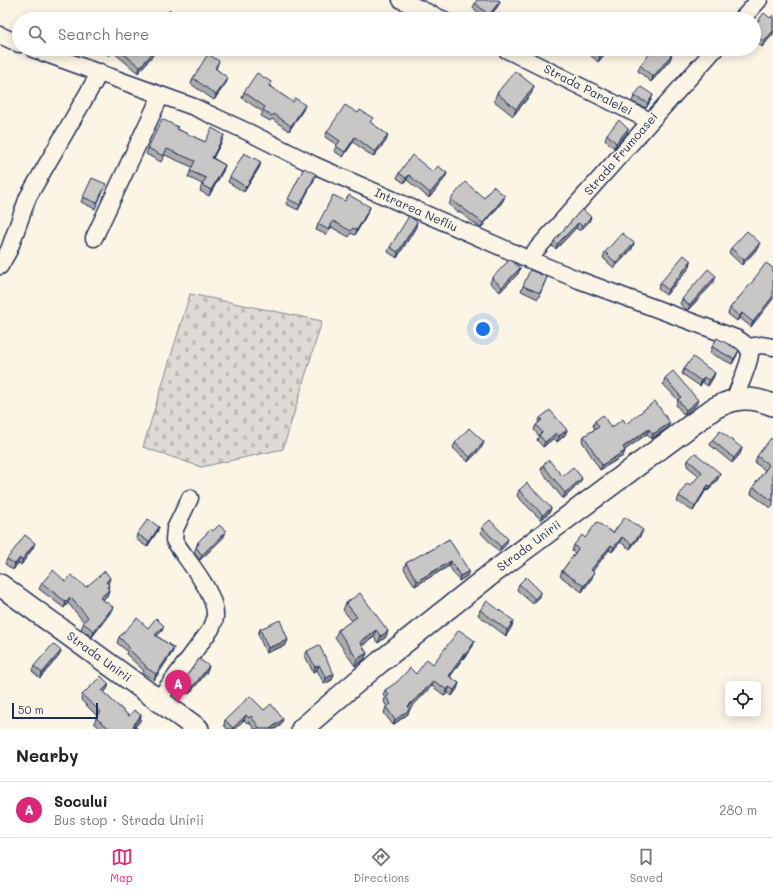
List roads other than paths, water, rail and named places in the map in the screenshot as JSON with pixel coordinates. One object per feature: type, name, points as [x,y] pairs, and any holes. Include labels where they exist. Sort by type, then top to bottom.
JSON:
[{"type":"main road","name":"Strada Unirii","points":[[302,729],[380,662],[490,575],[704,415],[720,405],[734,400],[761,400],[773,405]]},
{"type":"main road","name":"Strada Unirii","points":[[0,585],[198,729]]},
{"type":"street","points":[[401,0],[427,12]]},
{"type":"street","points":[[748,12],[759,0]]},
{"type":"street","points":[[0,35],[12,41]]},
{"type":"street","name":"Intrarea Nefliu","points":[[54,56],[194,107],[314,165],[528,259],[579,280],[738,339],[748,347]]},
{"type":"street","name":"Strada Paralelei","points":[[519,56],[650,121]]},
{"type":"street","name":"Strada Frumoasei","points":[[528,259],[709,56]]},
{"type":"street","points":[[0,266],[9,250],[28,197],[100,72]]},
{"type":"street","points":[[94,238],[161,95]]},
{"type":"street","points":[[734,400],[749,359],[750,353],[748,347],[762,346],[773,348]]},
{"type":"street","points":[[158,700],[212,629],[215,618],[214,606],[203,583],[174,540],[175,529],[190,498]]},
{"type":"place","name":"Socului","points":[[178,703]]}]
